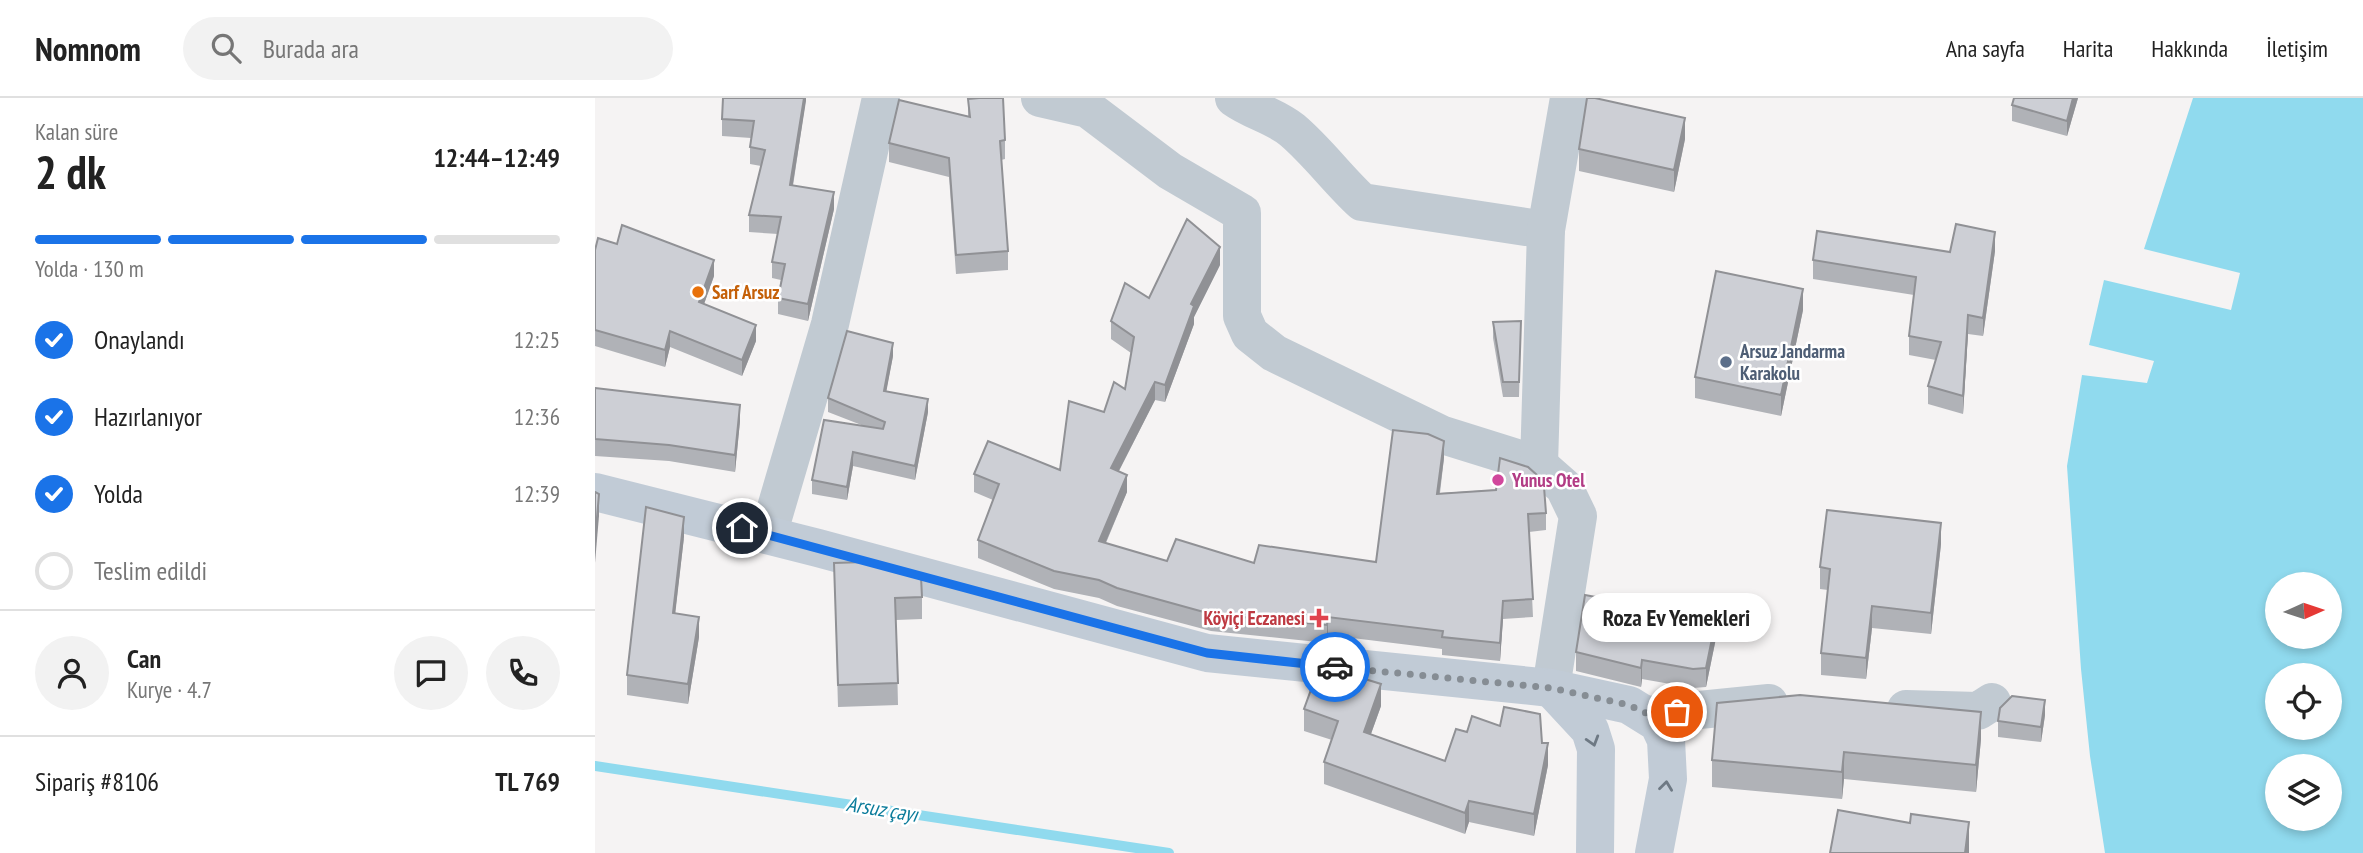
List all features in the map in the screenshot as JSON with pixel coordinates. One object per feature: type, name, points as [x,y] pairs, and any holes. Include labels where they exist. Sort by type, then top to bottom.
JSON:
[{"type":"street","points":[[768,535],[830,324],[881,98]]},
{"type":"street","points":[[1040,98],[1088,108],[1170,171],[1242,212],[1242,316],[1250,334],[1274,353],[1443,435],[1539,465],[1564,486],[1579,516],[1551,688]]},
{"type":"street","points":[[1234,98],[1249,110],[1289,127],[1324,158],[1340,181],[1362,202],[1546,230]]},
{"type":"street","points":[[1539,465],[1546,230],[1569,98]]},
{"type":"street","points":[[595,492],[768,535],[1207,653],[1551,688],[1629,705],[1650,715],[1658,723],[1665,740],[1668,758],[1662,816],[1654,853]]},
{"type":"street","points":[[1551,688],[1590,730],[1597,749],[1595,852]]},
{"type":"street","points":[[1650,715],[1800,700]]},
{"type":"street","points":[[1865,704],[1978,710],[1992,702]]},
{"type":"water","points":[[2193,98],[2363,98],[2363,853],[2105,853],[2090,756],[2081,669],[2067,466],[2082,375],[2147,383],[2154,361],[2089,345],[2104,280],[2231,310],[2240,273],[2144,249]]},
{"type":"building","points":[[723,98],[804,98],[790,185],[834,192],[808,304],[778,298],[785,264],[772,262],[781,217],[749,215],[765,150],[750,147],[754,121],[722,119]]},
{"type":"building","points":[[1003,98],[1005,140],[1000,141],[1008,251],[956,255],[949,158],[889,143],[899,100],[970,117],[968,99]]},
{"type":"building","points":[[1587,98],[1685,118],[1674,170],[1579,149]]},
{"type":"building","points":[[2014,98],[2073,98],[2067,121],[2012,105]]},
{"type":"building","points":[[1187,219],[1220,247],[1191,304],[1194,306],[1165,385],[1155,382],[1111,468],[1127,475],[1099,541],[1167,561],[1176,539],[1254,563],[1259,545],[1376,562],[1393,430],[1428,434],[1444,441],[1437,494],[1496,490],[1500,458],[1528,467],[1538,476],[1537,487],[1544,487],[1546,513],[1528,514],[1533,599],[1503,601],[1500,643],[1442,637],[1443,631],[1328,617],[1327,625],[1211,614],[1117,588],[1099,580],[1054,571],[978,540],[999,484],[974,474],[988,441],[1060,470],[1069,401],[1104,412],[1114,382],[1125,389],[1134,337],[1111,321],[1125,283],[1149,298]]},
{"type":"building","points":[[1956,224],[1995,232],[1983,318],[1968,315],[1963,396],[1928,386],[1941,342],[1909,336],[1916,277],[1813,260],[1817,231],[1950,252]]},
{"type":"building","points":[[622,225],[714,260],[699,302],[756,325],[742,360],[670,331],[665,350],[595,330],[595,250],[598,238],[617,244]]},
{"type":"building","points":[[1716,271],[1803,289],[1781,395],[1695,377]]},
{"type":"building","points":[[1521,321],[1519,382],[1503,382],[1493,322]]},
{"type":"building","points":[[847,331],[893,343],[884,391],[928,399],[915,466],[853,452],[847,487],[812,480],[824,420],[883,429],[885,422],[828,398]]},
{"type":"building","points":[[595,388],[740,405],[735,455],[669,445],[595,439]]},
{"type":"building","points":[[595,492],[599,494],[595,541]]},
{"type":"building","points":[[646,507],[684,517],[673,613],[699,617],[688,684],[627,675]]},
{"type":"building","points":[[1827,510],[1941,523],[1931,613],[1872,606],[1866,658],[1821,653],[1830,569],[1820,567]]},
{"type":"building","points":[[865,562],[921,577],[922,597],[895,598],[898,683],[838,685],[834,563]]},
{"type":"building","points":[[1585,595],[1716,619],[1706,668],[1693,669],[1642,660],[1641,668],[1576,652]]},
{"type":"building","points":[[1320,665],[1381,684],[1364,732],[1445,761],[1456,729],[1467,732],[1472,716],[1500,726],[1504,707],[1540,714],[1542,743],[1548,743],[1534,814],[1469,801],[1465,813],[1324,762],[1338,721],[1304,709]]},
{"type":"building","points":[[1800,695],[1981,712],[1976,765],[1844,752],[1842,772],[1712,760],[1717,703]]},
{"type":"building","points":[[2012,696],[2045,700],[2041,727],[1998,721],[2000,708]]},
{"type":"building","points":[[1838,810],[1910,823],[1911,814],[1969,822],[1965,853],[1830,853]]},
{"type":"waterway","name":"Arsuz çayı","points":[[595,766],[1169,853]]},
{"type":"way so far","points":[[1335,667],[1551,688],[1629,705],[1650,715],[1677,712]]},
{"type":"place","name":"Sarf Arsuz","points":[[698,292]]},
{"type":"place","name":"Arsuz Jandarma Karakolu","points":[[1726,362]]},
{"type":"place","name":"Yunus Otel","points":[[1498,480]]},
{"type":"place","name":"Köyiçi Eczanesi","points":[[1319,618]]},
{"type":"place","name":"Roza Ev Yemekleri","points":[[1677,712]]},
{"type":"route","points":[[742,528],[1207,653],[1335,667]]}]
